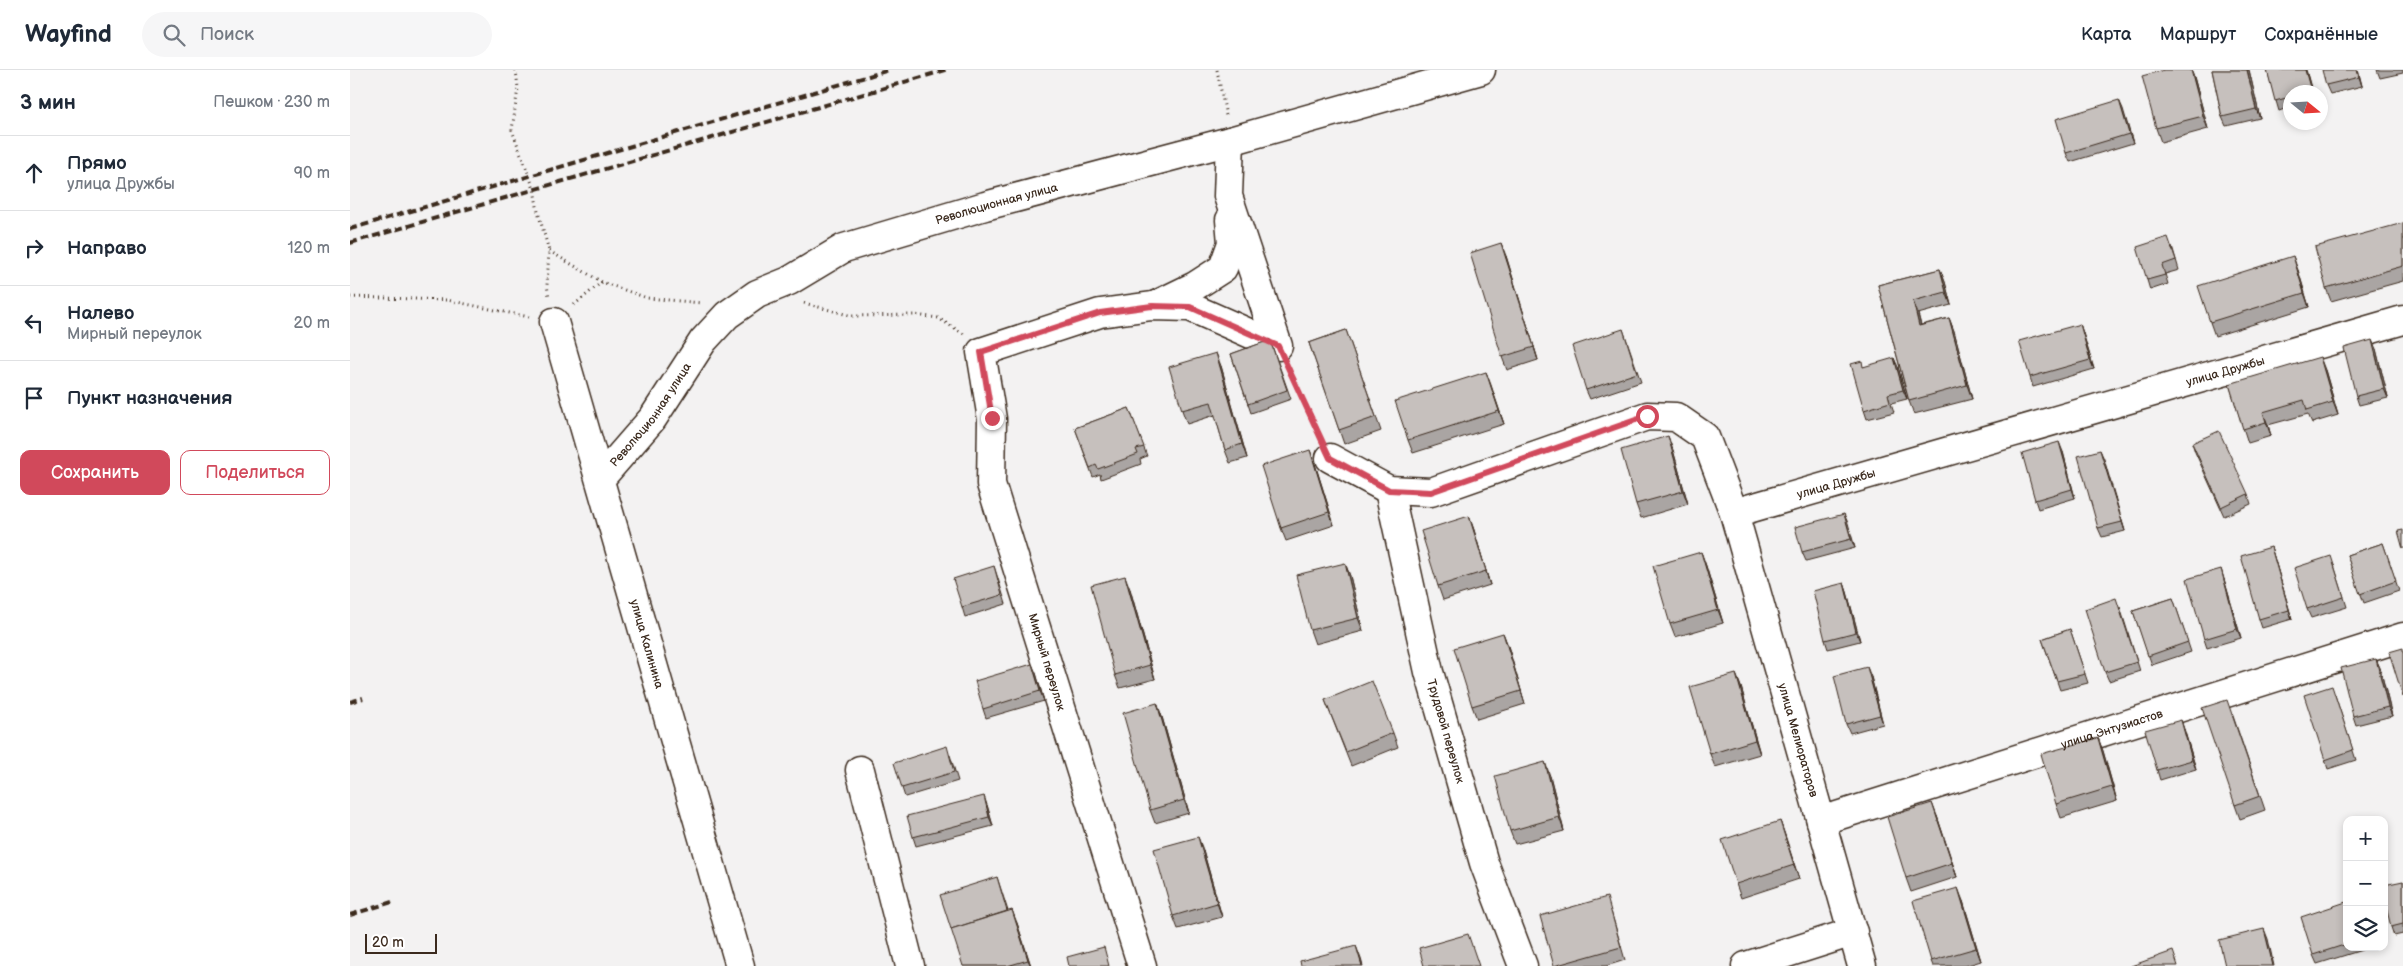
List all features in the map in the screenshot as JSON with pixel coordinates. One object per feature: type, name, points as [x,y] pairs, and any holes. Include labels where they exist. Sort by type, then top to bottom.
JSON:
[{"type":"street","name":"Революционная улица","points":[[600,479],[653,418],[703,341],[727,315],[757,294],[789,281],[844,248],[985,206],[1230,141],[1481,70]]},
{"type":"street","points":[[1152,306],[1194,286],[1223,268],[1232,243],[1228,196],[1230,141]]},
{"type":"street","points":[[1228,196],[1278,346]]},
{"type":"street","points":[[1152,306],[1190,307],[1278,346]]},
{"type":"street","name":"Мирный переулок","points":[[1142,966],[991,484],[992,418],[981,352],[1100,313],[1152,306]]},
{"type":"street","name":"улица Дружбы","points":[[1734,513],[2403,320]]},
{"type":"street","name":"улица Калинина","points":[[554,322],[740,966]]},
{"type":"street","points":[[1330,458],[1389,490],[1431,492],[1647,416],[1676,417],[1705,437],[1734,513]]},
{"type":"street","name":"Трудовой переулок","points":[[1389,490],[1429,672],[1484,863],[1523,966]]},
{"type":"street","name":"улица Мелиораторов","points":[[1734,513],[1862,966]]},
{"type":"street","name":"улица Энтузиастов","points":[[1821,821],[2403,638]]},
{"type":"street","points":[[860,770],[910,966]]},
{"type":"street","points":[[1746,966],[1853,932]]},
{"type":"path","points":[[516,70],[518,88],[512,130],[534,189],[538,212],[549,251],[547,285],[554,322]]},
{"type":"path","points":[[1217,70],[1230,141]]},
{"type":"path","points":[[554,322],[602,282]]},
{"type":"path","points":[[350,296],[447,300],[554,322]]},
{"type":"path","points":[[1278,346],[1330,458]]},
{"type":"building","points":[[2164,70],[2191,70],[2203,116],[2156,128],[2142,76]]},
{"type":"building","points":[[2212,70],[2247,70],[2256,109],[2222,117]]},
{"type":"building","points":[[2267,70],[2305,70],[2309,85],[2283,85],[2283,99],[2275,101]]},
{"type":"building","points":[[2322,70],[2357,70],[2359,77],[2326,85]]},
{"type":"building","points":[[2119,100],[2129,134],[2066,153],[2056,119]]},
{"type":"building","points":[[2403,223],[2403,266],[2326,288],[2315,247]]},
{"type":"building","points":[[2168,237],[2176,260],[2162,265],[2165,275],[2147,280],[2137,247]]},
{"type":"building","points":[[1501,243],[1534,347],[1502,357],[1470,253]]},
{"type":"building","points":[[2293,256],[2304,293],[2210,322],[2198,286]]},
{"type":"building","points":[[1940,269],[1946,292],[1913,301],[1919,326],[1949,318],[1967,385],[1909,401],[1878,285]]},
{"type":"building","points":[[2080,324],[2090,360],[2030,377],[2019,341]]},
{"type":"building","points":[[1623,329],[1637,373],[1586,390],[1572,346]]},
{"type":"building","points":[[1346,330],[1376,417],[1339,430],[1309,343]]},
{"type":"building","points":[[1270,340],[1287,390],[1248,404],[1231,354]]},
{"type":"building","points":[[2372,340],[2384,389],[2356,396],[2344,348]]},
{"type":"building","points":[[1216,353],[1242,444],[1225,450],[1211,402],[1182,410],[1169,367]]},
{"type":"building","points":[[2320,357],[2333,402],[2307,410],[2304,400],[2263,412],[2266,422],[2243,429],[2229,384]]},
{"type":"building","points":[[1894,358],[1903,390],[1888,394],[1890,402],[1864,410],[1851,364],[1862,361],[1863,367]]},
{"type":"building","points":[[1486,372],[1499,411],[1408,440],[1395,401]]},
{"type":"building","points":[[1129,408],[1144,447],[1136,449],[1138,454],[1098,469],[1096,465],[1090,468],[1075,428]]},
{"type":"building","points":[[2219,431],[2248,494],[2221,507],[2192,443]]},
{"type":"building","points":[[1668,436],[1683,491],[1636,504],[1621,450]]},
{"type":"building","points":[[2059,442],[2072,489],[2035,500],[2022,453]]},
{"type":"building","points":[[1310,450],[1329,512],[1281,528],[1261,466]]},
{"type":"building","points":[[2100,450],[2122,522],[2098,528],[2078,456]]},
{"type":"building","points":[[1844,514],[1851,539],[1802,552],[1795,527]]},
{"type":"building","points":[[1469,516],[1486,571],[1438,586],[1421,531]]},
{"type":"building","points":[[2403,530],[2403,549],[2398,531]]},
{"type":"building","points":[[2383,543],[2396,581],[2360,594],[2347,555]]},
{"type":"building","points":[[2271,547],[2289,610],[2259,619],[2241,556]]},
{"type":"building","points":[[1701,552],[1718,610],[1670,624],[1653,566]]},
{"type":"building","points":[[2331,556],[2344,597],[2307,609],[2294,568]]},
{"type":"building","points":[[1345,563],[1358,618],[1310,630],[1296,575]]},
{"type":"building","points":[[994,566],[1002,595],[962,607],[953,579]]},
{"type":"building","points":[[2221,569],[2237,629],[2204,639],[2187,579]]},
{"type":"building","points":[[1125,576],[1150,665],[1115,675],[1091,585]]},
{"type":"building","points":[[1844,583],[1856,632],[1825,640],[1813,591]]},
{"type":"building","points":[[2116,598],[2137,662],[2105,672],[2085,609]]},
{"type":"building","points":[[2173,598],[2188,642],[2148,656],[2133,611]]},
{"type":"building","points":[[2070,629],[2085,674],[2057,681],[2042,639]]},
{"type":"building","points":[[1503,633],[1521,691],[1472,706],[1454,648]]},
{"type":"building","points":[[2403,648],[2403,697],[2389,652]]},
{"type":"building","points":[[2376,659],[2388,707],[2353,716],[2341,668]]},
{"type":"building","points":[[1032,664],[1040,691],[983,709],[975,681]]},
{"type":"building","points":[[1867,667],[1880,715],[1846,724],[1834,676]]},
{"type":"building","points":[[1736,674],[1755,740],[1710,754],[1690,687]]},
{"type":"building","points":[[1372,681],[1393,733],[1346,752],[1325,700]]},
{"type":"building","points":[[2332,686],[2353,750],[2325,760],[2304,695]]},
{"type":"building","points":[[2227,700],[2260,796],[2235,805],[2202,708]]},
{"type":"building","points":[[1157,703],[1184,800],[1150,810],[1123,713]]},
{"type":"building","points":[[2181,720],[2192,760],[2157,770],[2145,730]]},
{"type":"building","points":[[2098,738],[2112,787],[2056,804],[2041,754]]},
{"type":"building","points":[[947,746],[954,772],[902,788],[894,763]]},
{"type":"building","points":[[1545,762],[1559,817],[1510,831],[1495,776]]},
{"type":"building","points":[[984,796],[989,817],[913,837],[907,816]]},
{"type":"building","points":[[1932,803],[1952,863],[1906,878],[1887,817]]},
{"type":"building","points":[[1780,821],[1794,865],[1736,884],[1722,840]]},
{"type":"building","points":[[1198,837],[1217,903],[1173,916],[1154,849]]},
{"type":"building","points":[[997,877],[1007,911],[951,929],[940,895]]},
{"type":"building","points":[[2403,881],[2403,924],[2391,927],[2388,915],[2388,884]]},
{"type":"building","points":[[1958,888],[1976,948],[1931,961],[1913,901]]},
{"type":"building","points":[[1607,897],[1621,947],[1554,966],[1540,916]]},
{"type":"building","points":[[2343,903],[2343,945],[2313,955],[2301,917]]},
{"type":"building","points":[[1012,910],[1028,960],[1007,966],[963,966],[951,929]]},
{"type":"building","points":[[2264,929],[2273,966],[2225,966],[2219,940]]},
{"type":"building","points":[[1468,934],[1479,966],[1424,966],[1419,948]]},
{"type":"building","points":[[1356,946],[1362,966],[1301,966],[1300,961]]},
{"type":"building","points":[[1104,947],[1109,966],[1069,966],[1067,957]]},
{"type":"building","points":[[2173,951],[2178,966],[2131,966]]},
{"type":"railway","points":[[350,229],[889,70]]},
{"type":"railway","points":[[350,243],[946,70]]},
{"type":"railway","points":[[350,702],[363,698]]},
{"type":"railway","points":[[350,915],[392,902]]},
{"type":"route","points":[[992,418],[981,352],[1100,313],[1152,306],[1190,307],[1278,346],[1330,458],[1389,490],[1431,492],[1647,416]]}]
